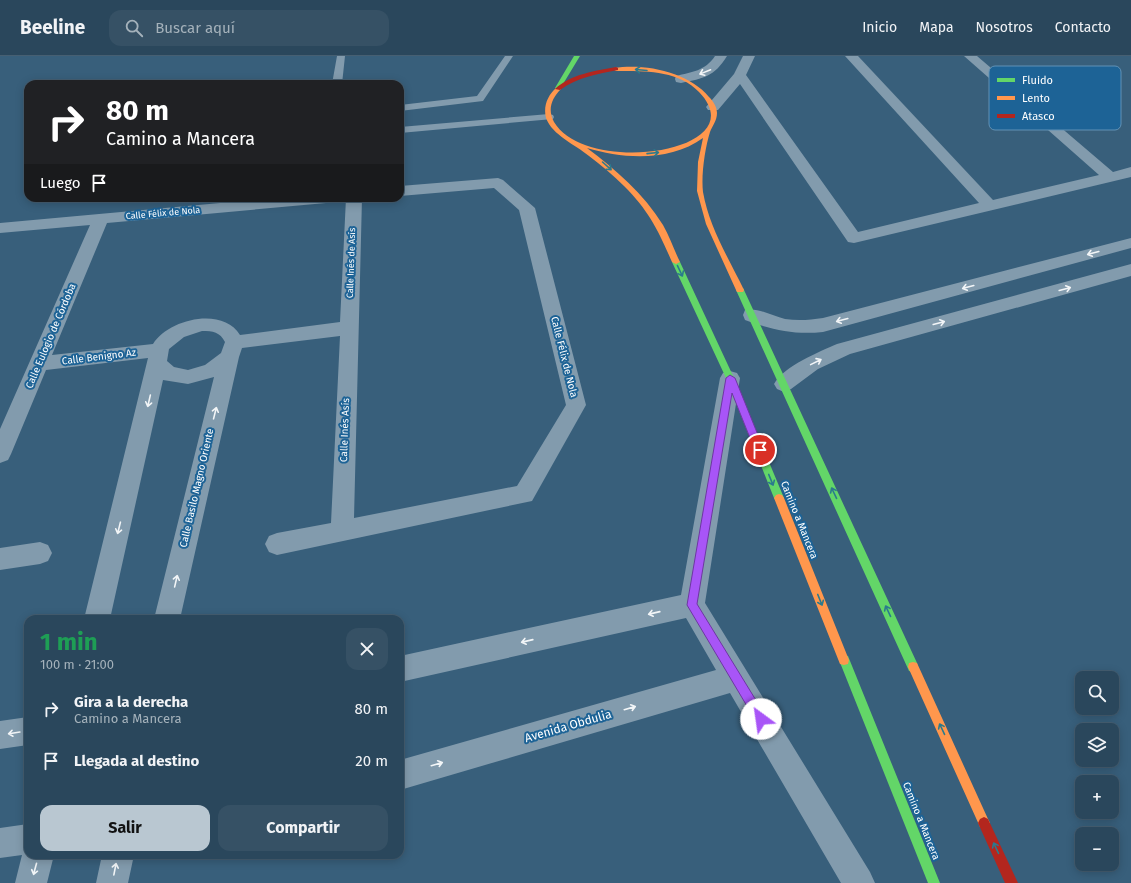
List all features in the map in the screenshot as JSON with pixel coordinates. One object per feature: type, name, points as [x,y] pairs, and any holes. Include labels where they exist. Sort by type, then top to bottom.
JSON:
[{"type":"street","points":[[577,56],[548,104],[549,117],[552,124],[564,135],[584,146],[610,152],[639,155],[673,150],[690,144],[707,132]]},
{"type":"street","points":[[681,79],[699,75],[714,69],[721,56]]},
{"type":"street","points":[[714,107],[740,75],[749,56]]},
{"type":"street","points":[[851,56],[990,206]]},
{"type":"street","points":[[970,56],[989,72]]},
{"type":"street","points":[[647,61],[666,74]]},
{"type":"street","points":[[557,89],[572,79],[598,71],[641,69],[666,74],[681,79],[696,87],[708,97],[714,107],[714,121],[707,132],[701,162],[700,191],[709,224],[784,384],[1012,883]]},
{"type":"street","points":[[740,75],[854,238],[1131,172]]},
{"type":"street","points":[[1056,130],[1110,177]]},
{"type":"street","name":"Camino a Mancera","points":[[564,135],[599,159],[630,188],[657,221],[730,378],[934,883]]},
{"type":"street","name":"Calle Félix de Nola","points":[[277,544],[524,494],[576,405],[527,208],[498,183],[404,191]]},
{"type":"street","name":"Calle Félix de Nola","points":[[0,228],[281,202]]},
{"type":"street","name":"Calle Inés de Asís","points":[[349,328],[354,202]]},
{"type":"street","name":"Calle Eulogio de Córdoba","points":[[0,454],[101,218]]},
{"type":"street","points":[[752,315],[775,324],[800,328],[824,325],[1131,243]]},
{"type":"street","points":[[784,384],[811,364],[844,349],[1131,270]]},
{"type":"street","points":[[98,615],[158,356],[169,338],[185,328],[202,324],[218,325],[230,332],[232,350]]},
{"type":"street","points":[[158,356],[168,374],[188,378],[211,371],[232,350],[349,328]]},
{"type":"street","name":"Calle Inés Asís","points":[[342,531],[349,328]]},
{"type":"street","name":"Calle Basilo Magno Oriente","points":[[168,615],[193,504],[232,350]]},
{"type":"street","name":"Calle Benigno Az","points":[[39,364],[158,356]]},
{"type":"street","points":[[730,378],[692,605],[859,883]]},
{"type":"street","points":[[0,559],[40,553]]},
{"type":"street","points":[[404,669],[692,605]]},
{"type":"street","name":"Avenida Obdulia","points":[[404,774],[736,678]]},
{"type":"street","points":[[0,735],[24,732]]},
{"type":"street","points":[[0,843],[24,840]]},
{"type":"street","points":[[31,883],[37,859]]},
{"type":"street","points":[[112,883],[117,859]]},
{"type":"lane","points":[[338,80],[341,56]]},
{"type":"lane","points":[[404,108],[480,100],[509,56]]},
{"type":"lane","points":[[404,130],[549,117]]},
{"type":"traffic: fast","points":[[558,88],[577,56]]},
{"type":"traffic: fast","points":[[676,262],[730,378],[779,498]]},
{"type":"traffic: fast","points":[[740,290],[913,667]]},
{"type":"traffic: fast","points":[[844,660],[934,883]]},
{"type":"traffic: slow","points":[[558,89],[551,97],[548,107],[549,118],[555,127],[563,135],[574,141],[599,150],[630,155],[664,152],[693,142],[709,129],[713,120],[714,110],[710,101],[698,87],[677,76],[665,73],[616,69]]},
{"type":"traffic: slow","points":[[707,132],[701,162],[700,191],[709,224],[740,290]]},
{"type":"traffic: slow","points":[[564,135],[590,153],[614,173],[647,207],[665,236],[676,262]]},
{"type":"traffic: slow","points":[[779,498],[844,660]]},
{"type":"traffic: slow","points":[[913,667],[984,823]]},
{"type":"traffic: jam","points":[[558,89],[564,84],[578,77],[616,69]]},
{"type":"traffic: jam","points":[[984,823],[1012,883]]},
{"type":"route","points":[[760,450],[730,378],[692,605],[761,719]]}]
